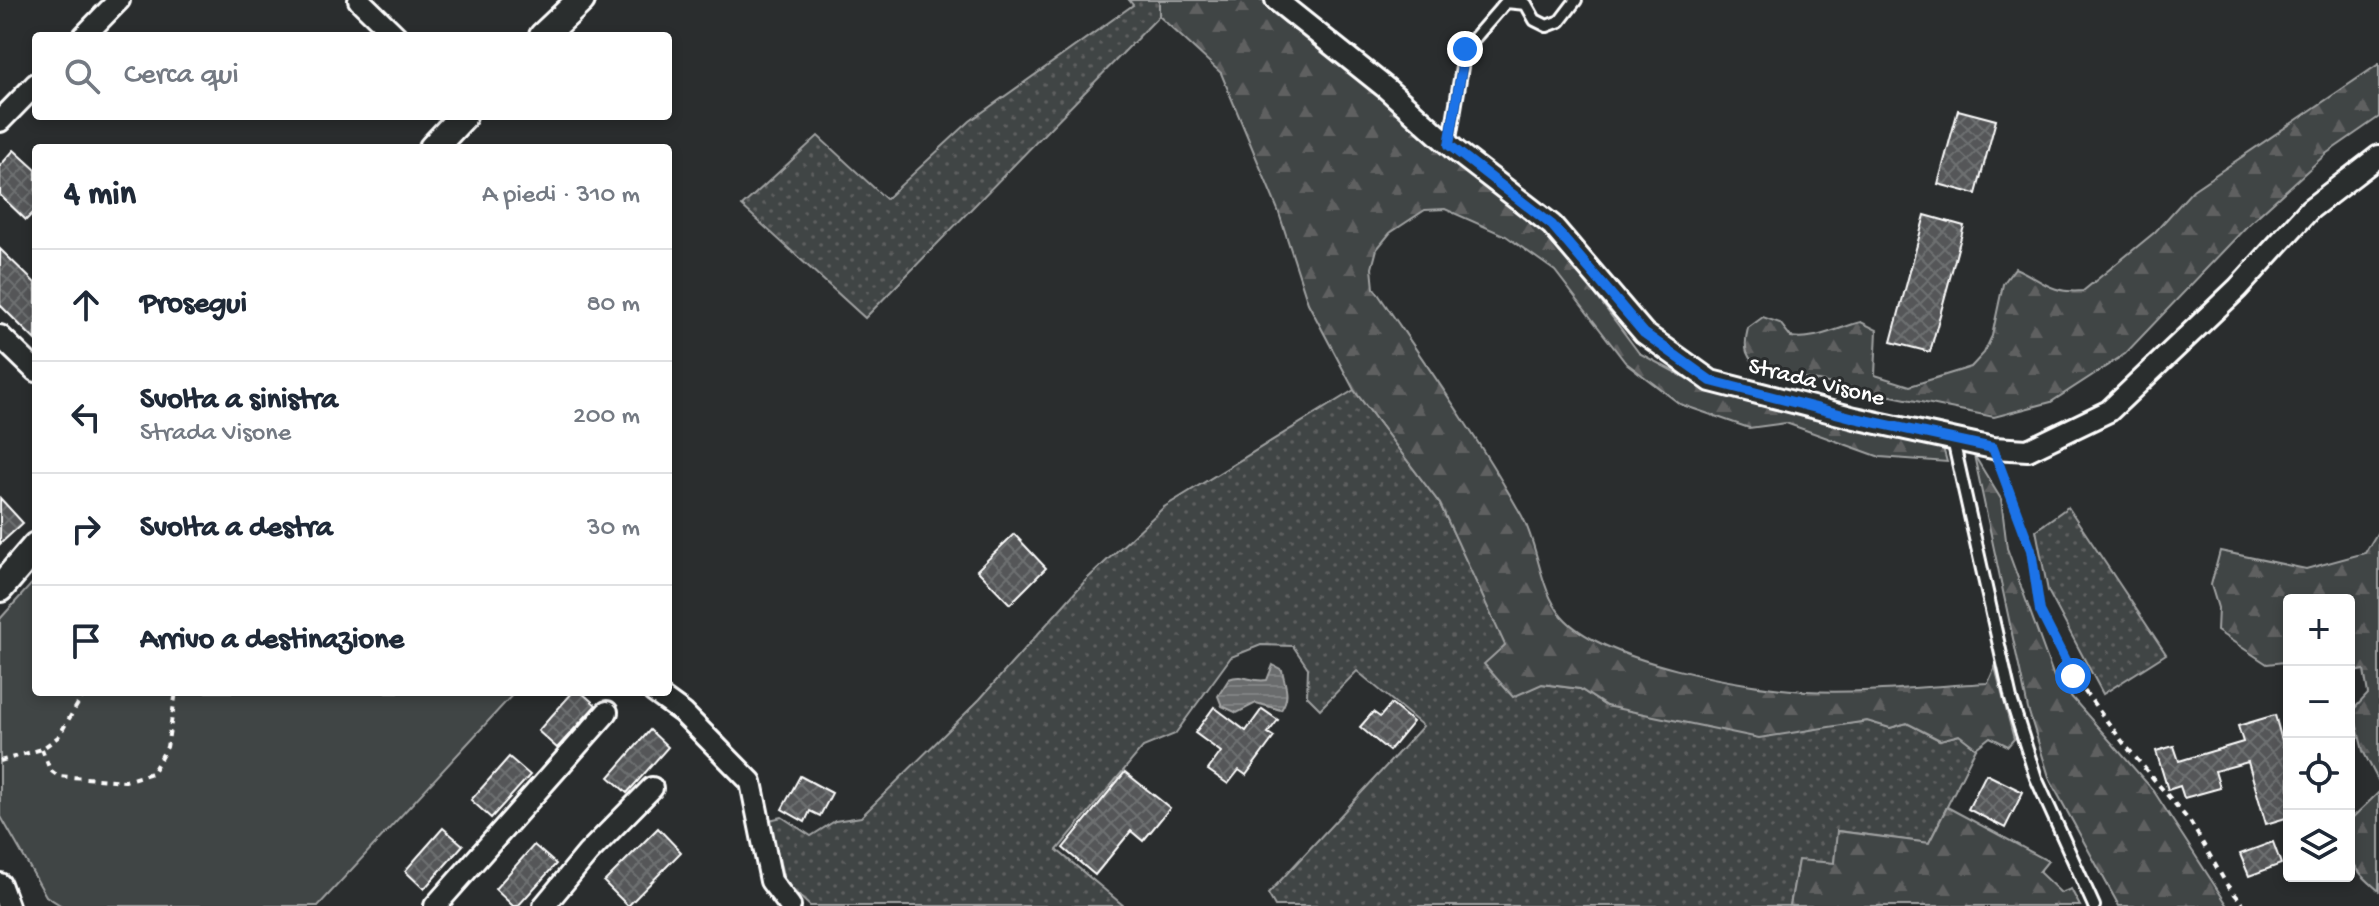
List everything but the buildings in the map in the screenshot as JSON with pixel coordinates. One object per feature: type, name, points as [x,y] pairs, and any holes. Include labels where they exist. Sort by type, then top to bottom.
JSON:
[{"type":"street","points":[[88,32],[119,0]]},
{"type":"street","points":[[359,0],[392,32]]},
{"type":"street","points":[[547,32],[581,0]]},
{"type":"street","name":"Strada Visone","points":[[1276,0],[1386,88],[1449,145],[1552,225],[1644,333],[1711,381],[1855,418],[1993,448],[2028,450],[2109,411],[2238,288],[2310,209],[2379,156]]},
{"type":"street","points":[[0,121],[32,88]]},
{"type":"street","points":[[437,144],[459,120]]},
{"type":"street","points":[[0,336],[32,367]]},
{"type":"street","points":[[0,588],[32,551]]},
{"type":"street","points":[[660,696],[683,713],[751,782],[771,881],[790,906]]},
{"type":"street","points":[[435,906],[607,712]]},
{"type":"street","points":[[544,906],[588,853],[652,788]]},
{"type":"street","points":[[0,884],[8,906]]},
{"type":"lane","points":[[1449,145],[1465,49],[1497,9],[1506,2],[1526,4],[1535,20],[1547,26],[1560,21],[1576,0]]},
{"type":"lane","points":[[1952,438],[2011,699],[2036,778],[2094,906]]},
{"type":"path","points":[[1993,448],[2031,550],[2040,611],[2073,676],[2125,745],[2191,823],[2227,885],[2245,906]]},
{"type":"path","points":[[0,761],[42,749],[58,737],[83,696]]},
{"type":"path","points":[[42,749],[50,770],[58,776],[125,781],[152,773],[167,747],[175,696]]},
{"type":"green space","points":[[1129,0],[1159,0],[1159,16],[865,318],[742,206],[818,136],[886,199],[970,121],[1133,5]]},
{"type":"green space","points":[[1159,0],[1264,0],[1283,21],[1390,99],[1551,235],[1639,353],[1699,385],[1787,411],[1942,444],[1947,462],[1880,457],[1786,423],[1749,428],[1680,404],[1625,362],[1555,271],[1506,236],[1445,209],[1425,210],[1390,233],[1377,249],[1372,268],[1374,288],[1469,429],[1522,516],[1548,593],[1562,616],[1581,632],[1608,647],[1641,659],[1713,678],[1781,689],[1851,691],[1988,683],[1995,667],[2014,739],[2008,746],[1990,737],[1976,748],[1959,735],[1940,740],[1907,723],[1890,728],[1867,721],[1759,738],[1606,706],[1580,689],[1542,684],[1513,697],[1484,664],[1505,645],[1440,504],[1354,390],[1308,303],[1278,210],[1221,73],[1159,16]]},
{"type":"green space","points":[[2379,64],[2379,117],[2327,153],[2249,224],[2125,354],[2051,402],[1994,417],[1764,370],[1749,357],[1746,341],[1748,328],[1763,317],[1780,323],[1791,337],[1800,338],[1861,322],[1877,330],[1875,375],[1910,386],[1971,367],[1984,353],[1992,336],[2003,284],[2015,268],[2054,288],[2083,291],[2155,232],[2193,190]]},
{"type":"green space","points":[[1354,390],[1440,504],[1506,645],[1542,684],[1580,689],[1606,706],[1814,728],[1868,721],[1890,728],[1907,723],[1939,740],[1960,735],[1976,748],[1929,843],[1838,831],[1834,863],[1798,861],[1790,906],[1275,906],[1268,894],[1423,726],[1357,671],[1320,709],[1307,696],[1308,668],[1293,646],[1261,645],[1231,657],[1175,734],[1143,747],[1057,850],[1124,906],[810,906],[785,883],[769,820],[782,817],[811,836],[835,821],[861,817],[980,699],[1086,580],[1164,507]]},
{"type":"green space","points":[[1974,455],[2001,499],[2007,548],[2054,677],[2153,790],[2228,906],[2119,906],[2050,780],[2028,709]]},
{"type":"green space","points":[[2068,507],[2166,654],[2103,694],[2048,591],[2036,530]]},
{"type":"green space","points":[[2379,530],[2379,782],[2363,751],[2355,718],[2355,708],[2368,694],[2364,670],[2355,672],[2355,594],[2283,594],[2283,662],[2267,664],[2217,631],[2218,608],[2211,585],[2220,551],[2306,569],[2365,553]]},
{"type":"green space","points":[[32,583],[32,696],[511,696],[318,906],[62,906],[46,896],[0,815],[0,619]]},
{"type":"green space","points":[[2379,792],[2379,891],[2355,866],[2355,815]]},
{"type":"green space","points":[[1947,807],[2048,861],[2039,872],[2061,893],[2071,889],[2080,906],[1790,906],[1798,860],[1834,863],[1837,831],[1929,843]]},
{"type":"shaded area","points":[[1273,665],[1282,670],[1286,686],[1286,700],[1281,710],[1256,703],[1237,713],[1222,706],[1218,696],[1229,679],[1267,680]]},
{"type":"route","points":[[1465,49],[1449,145],[1552,225],[1644,333],[1711,381],[1855,418],[1993,448],[2031,550],[2040,611],[2073,676]]}]
